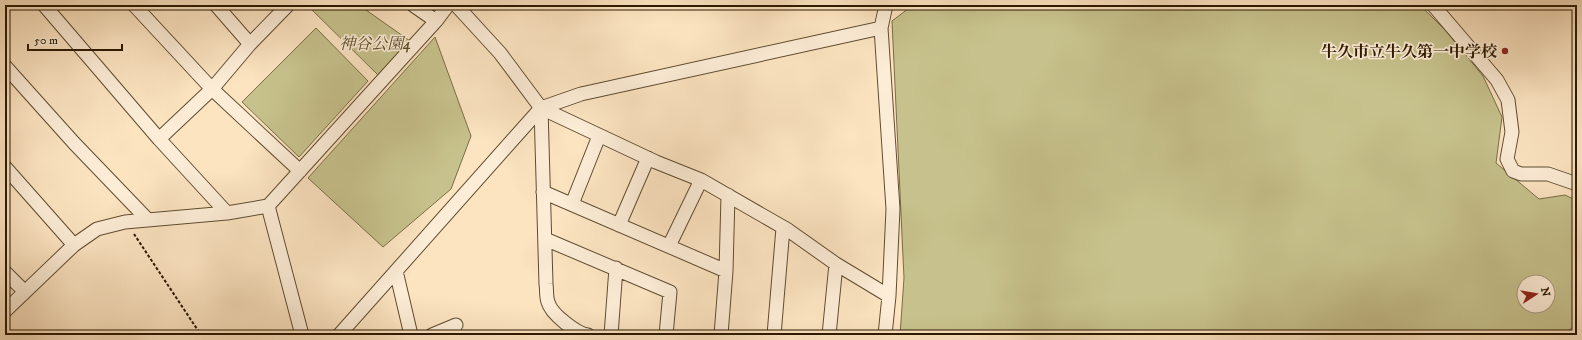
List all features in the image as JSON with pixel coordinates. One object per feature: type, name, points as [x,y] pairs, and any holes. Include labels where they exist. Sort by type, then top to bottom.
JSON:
[{"type":"street","points":[[44,5],[159,139],[227,213]]},
{"type":"street","points":[[134,5],[212,89],[300,171]]},
{"type":"street","points":[[216,5],[250,44]]},
{"type":"street","points":[[159,139],[212,89],[250,44],[288,5]]},
{"type":"street","points":[[413,5],[436,21]]},
{"type":"street","points":[[5,311],[74,245],[97,229],[125,222],[227,213],[268,206],[436,21],[448,5]]},
{"type":"street","points":[[456,5],[500,53],[541,108],[599,136],[701,180],[783,228],[836,264],[889,296]]},
{"type":"street","points":[[885,335],[889,296],[893,209],[881,28],[886,5]]},
{"type":"street","points":[[1433,5],[1498,80],[1508,100],[1512,132],[1507,159],[1513,171],[1521,174],[1548,174],[1577,184]]},
{"type":"street","points":[[338,335],[541,108],[580,94],[881,28]]},
{"type":"street","points":[[5,66],[74,143],[148,220]]},
{"type":"street","points":[[541,108],[546,284],[548,304],[575,330],[581,334],[588,335]]},
{"type":"street","points":[[572,204],[599,136]]},
{"type":"street","points":[[619,225],[648,158]]},
{"type":"street","points":[[5,167],[74,245]]},
{"type":"street","points":[[669,246],[701,180]]},
{"type":"street","points":[[543,192],[726,271]]},
{"type":"street","points":[[721,335],[726,271],[728,195]]},
{"type":"street","points":[[268,206],[302,335]]},
{"type":"street","points":[[774,335],[783,228]]},
{"type":"street","points":[[545,239],[670,292],[666,335]]},
{"type":"street","points":[[830,335],[836,264]]},
{"type":"street","points":[[611,335],[616,268]]},
{"type":"street","points":[[396,271],[411,335]]},
{"type":"street","points":[[5,272],[25,292]]},
{"type":"street","points":[[432,335],[456,325]]},
{"type":"path","points":[[125,222],[201,335]]},
{"type":"green space","name":"神谷公園4","points":[[307,5],[359,5],[410,41],[378,75]]},
{"type":"green space","points":[[913,5],[1420,5],[1445,30],[1483,76],[1502,117],[1496,163],[1539,199],[1565,195],[1577,201],[1577,323],[1564,335],[900,335],[904,278],[892,21]]},
{"type":"green space","points":[[316,28],[368,81],[299,157],[242,102]]},
{"type":"green space","points":[[435,37],[471,136],[451,189],[383,247],[308,178]]},
{"type":"place","name":"牛久市立牛久第一中学校","points":[[1505,51]]}]
